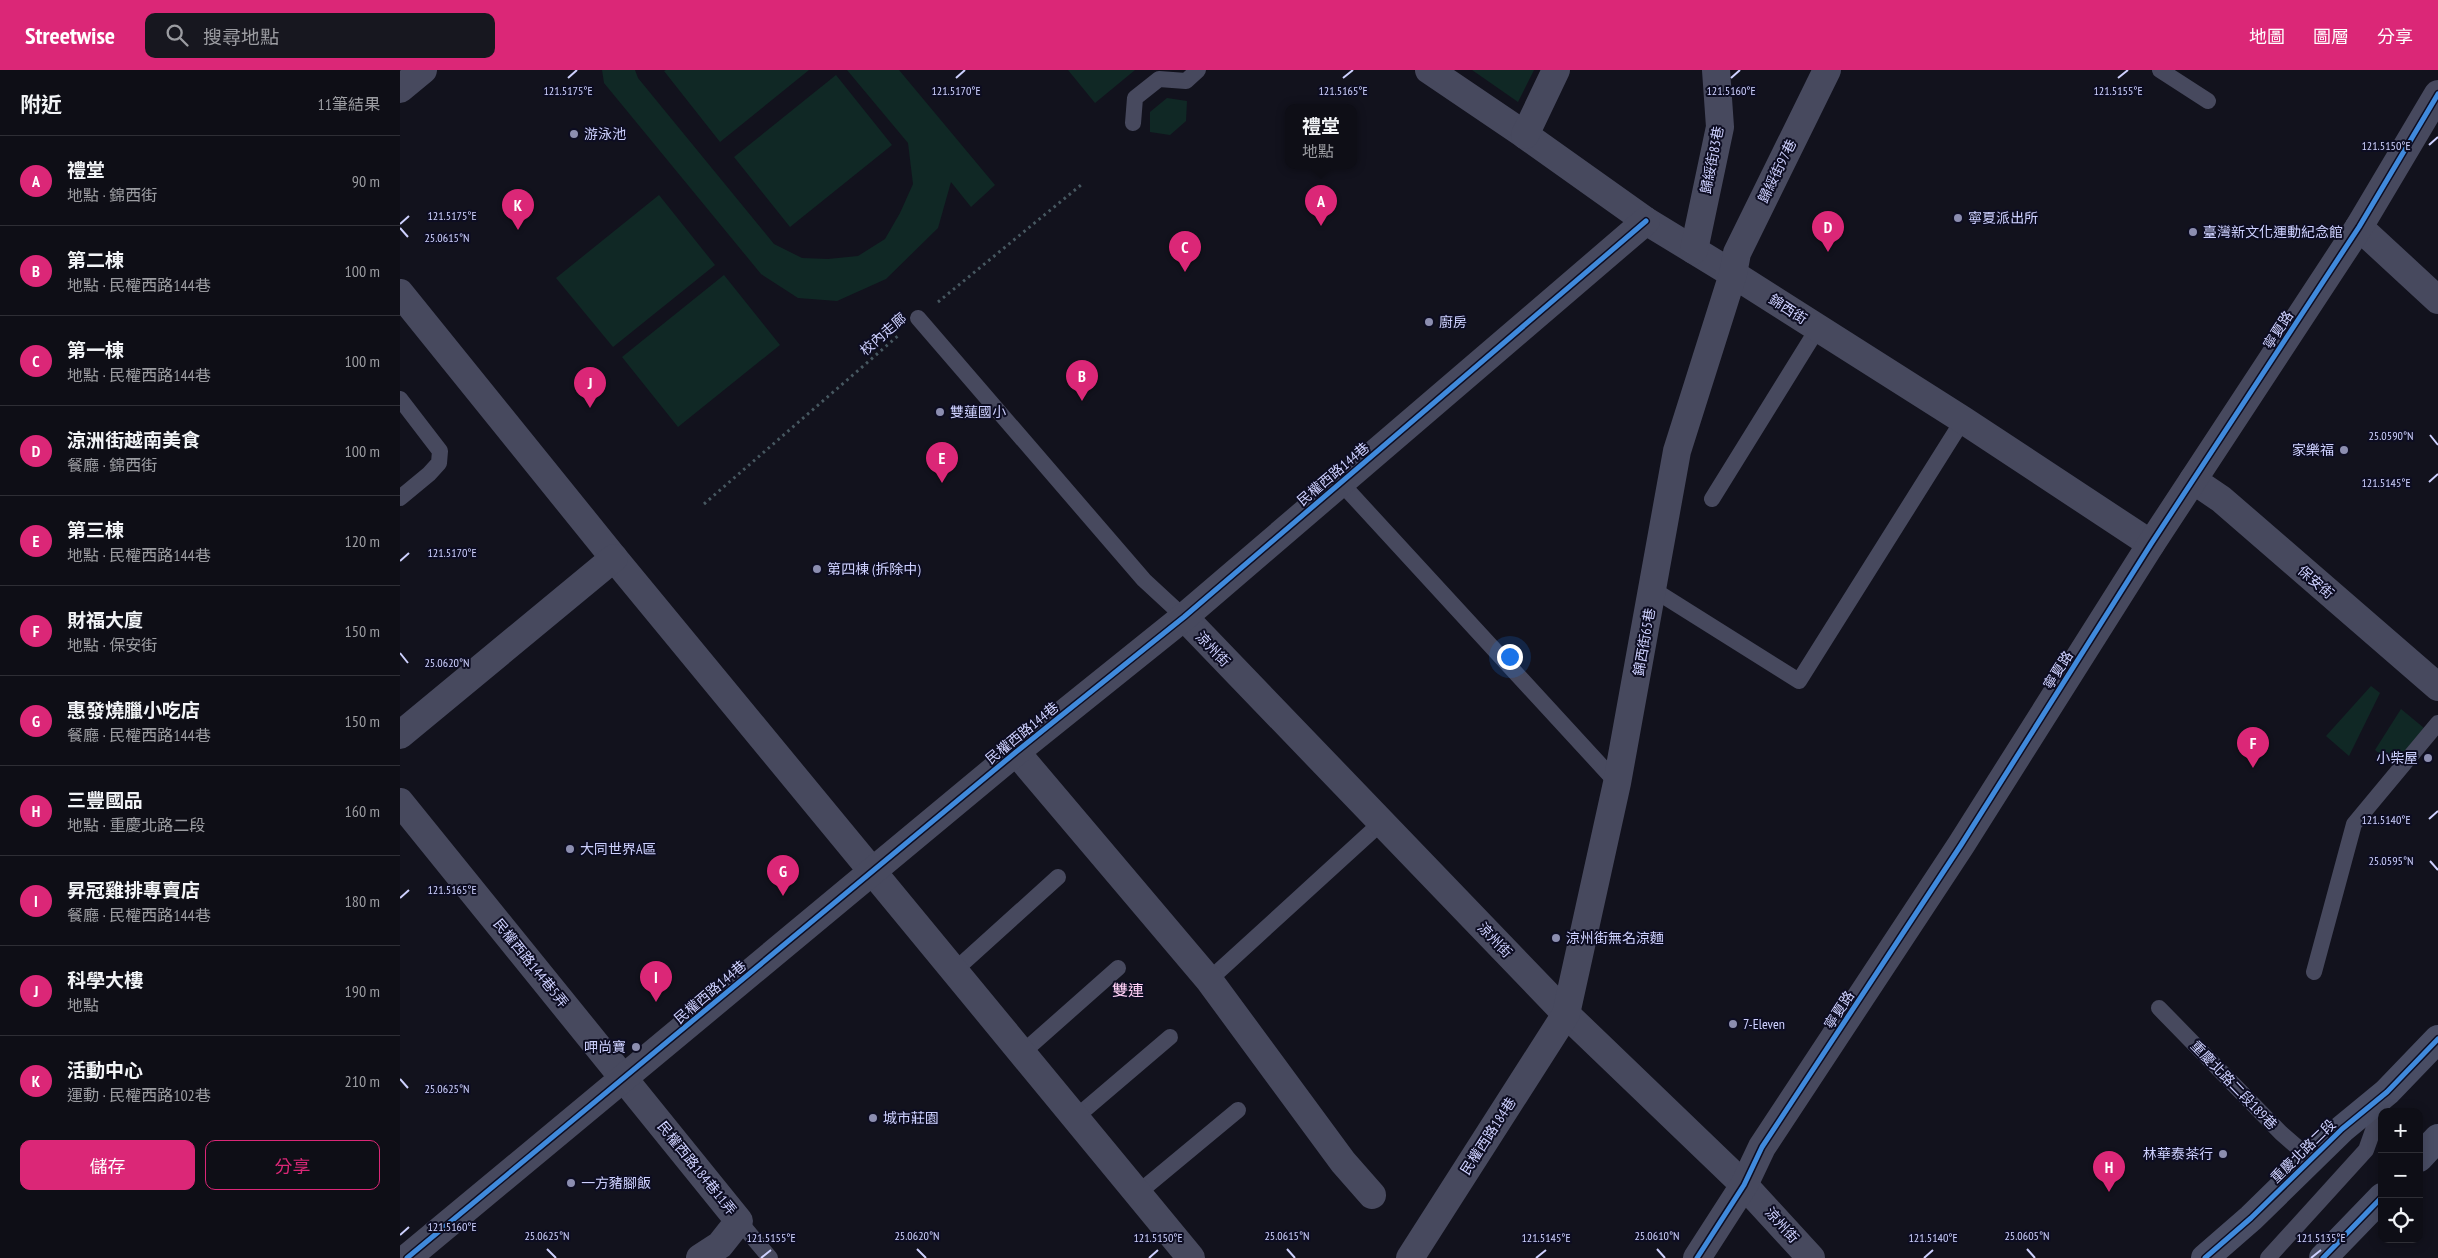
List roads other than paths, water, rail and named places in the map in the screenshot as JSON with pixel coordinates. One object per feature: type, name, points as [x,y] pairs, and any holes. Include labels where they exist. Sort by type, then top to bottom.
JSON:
[{"type":"main road","name":"重慶北路二段","points":[[2205,1258],[2312,1160],[2342,1129],[2387,1092],[2438,1039]]},
{"type":"main road","points":[[2423,1154],[2438,1138]]},
{"type":"main road","points":[[2323,1258],[2381,1198]]},
{"type":"street","points":[[400,89],[423,70]]},
{"type":"street","name":"錦西街","points":[[1429,70],[1646,221],[1963,420],[2151,544]]},
{"type":"street","points":[[1525,135],[1556,70]]},
{"type":"street","name":"歸綏街83巷","points":[[1694,250],[1720,127],[1716,70]]},
{"type":"street","name":"歸綏街97巷","points":[[1733,274],[1736,253],[1827,70]]},
{"type":"street","name":"寧夏路","points":[[1698,1258],[1744,1185],[1762,1147],[1961,845],[2151,544],[2359,226],[2438,94]]},
{"type":"street","name":"民權西路144巷","points":[[407,1258],[1016,752],[1184,617],[1646,221]]},
{"type":"street","points":[[2359,226],[2438,300]]},
{"type":"street","name":"錦西街65巷","points":[[1566,1014],[1617,783],[1654,590],[1677,451],[1733,274]]},
{"type":"street","points":[[403,302],[1191,1258]]},
{"type":"street","name":"保安街","points":[[2193,480],[2221,499],[2438,687]]},
{"type":"street","points":[[400,735],[614,558]]},
{"type":"street","name":"涼州街","points":[[1184,617],[1566,1014],[1744,1185],[1811,1258]]},
{"type":"street","points":[[1016,752],[1209,980],[1343,1162],[1372,1195]]},
{"type":"street","name":"民權西路144巷5弄","points":[[400,802],[624,1077]]},
{"type":"street","name":"民權西路184巷","points":[[1410,1258],[1566,1014]]},
{"type":"street","name":"民權西路184巷11弄","points":[[624,1077],[740,1221]]},
{"type":"street","points":[[700,1258],[720,1244],[740,1221]]},
{"type":"lane","points":[[1132,122],[1135,98],[1159,79],[1186,81],[1198,70]]},
{"type":"lane","points":[[2160,70],[2208,101]]},
{"type":"lane","points":[[918,318],[1144,580],[1184,617]]},
{"type":"lane","points":[[1712,499],[1818,328]]},
{"type":"lane","points":[[400,400],[440,451],[439,463],[429,474],[400,498]]},
{"type":"lane","points":[[1654,590],[1799,681],[1963,420]]},
{"type":"lane","points":[[1341,483],[1617,783]]},
{"type":"lane","points":[[2314,972],[2354,824],[2438,723]]},
{"type":"lane","points":[[1209,980],[1382,822]]},
{"type":"lane","points":[[954,970],[1058,877]]},
{"type":"lane","points":[[1022,1053],[1118,968]]},
{"type":"lane","name":"重慶北路二段189巷","points":[[2159,1008],[2281,1133],[2312,1160]]},
{"type":"lane","points":[[1076,1118],[1170,1037]]},
{"type":"lane","points":[[2268,1258],[2366,1150],[2387,1092]]},
{"type":"lane","points":[[1138,1193],[1238,1110]]},
{"type":"lane","name":"民權西路184巷11弄","points":[[740,1221],[770,1258]]},
{"type":"place","name":"游泳池","points":[[574,134]]},
{"type":"place","name":"寧夏派出所","points":[[1958,218]]},
{"type":"place","name":"禮堂","points":[[1321,226]]},
{"type":"place","name":"活動中心","points":[[518,230]]},
{"type":"place","name":"臺灣新文化運動紀念館","points":[[2193,232]]},
{"type":"place","name":"涼洲街越南美食","points":[[1828,252]]},
{"type":"place","name":"第一棟","points":[[1185,272]]},
{"type":"place","name":"廚房","points":[[1429,322]]},
{"type":"place","name":"第二棟","points":[[1082,401]]},
{"type":"place","name":"科學大樓","points":[[590,408]]},
{"type":"place","name":"雙蓮國小","points":[[940,412]]},
{"type":"place","name":"家樂福","points":[[2344,450]]},
{"type":"place","name":"第三棟","points":[[942,483]]},
{"type":"place","name":"第四棟 (拆除中)","points":[[817,569]]},
{"type":"place","name":"小柴屋","points":[[2428,758]]},
{"type":"place","name":"財福大廈","points":[[2253,768]]},
{"type":"place","name":"大同世界A區","points":[[570,849]]},
{"type":"place","name":"惠發燒臘小吃店","points":[[783,896]]},
{"type":"place","name":"涼州街無名涼麵","points":[[1556,938]]},
{"type":"place","name":"昇冠雞排專賣店","points":[[656,1002]]},
{"type":"place","name":"7-Eleven","points":[[1733,1024]]},
{"type":"place","name":"呷尚寶","points":[[636,1047]]},
{"type":"place","name":"城市莊園","points":[[873,1118]]},
{"type":"place","name":"林華泰茶行","points":[[2223,1154]]},
{"type":"place","name":"一方豬腳飯","points":[[571,1183]]},
{"type":"place","name":"三豐國品","points":[[2109,1192]]},
{"type":"district","name":"雙連","points":[[1128,990]]}]
